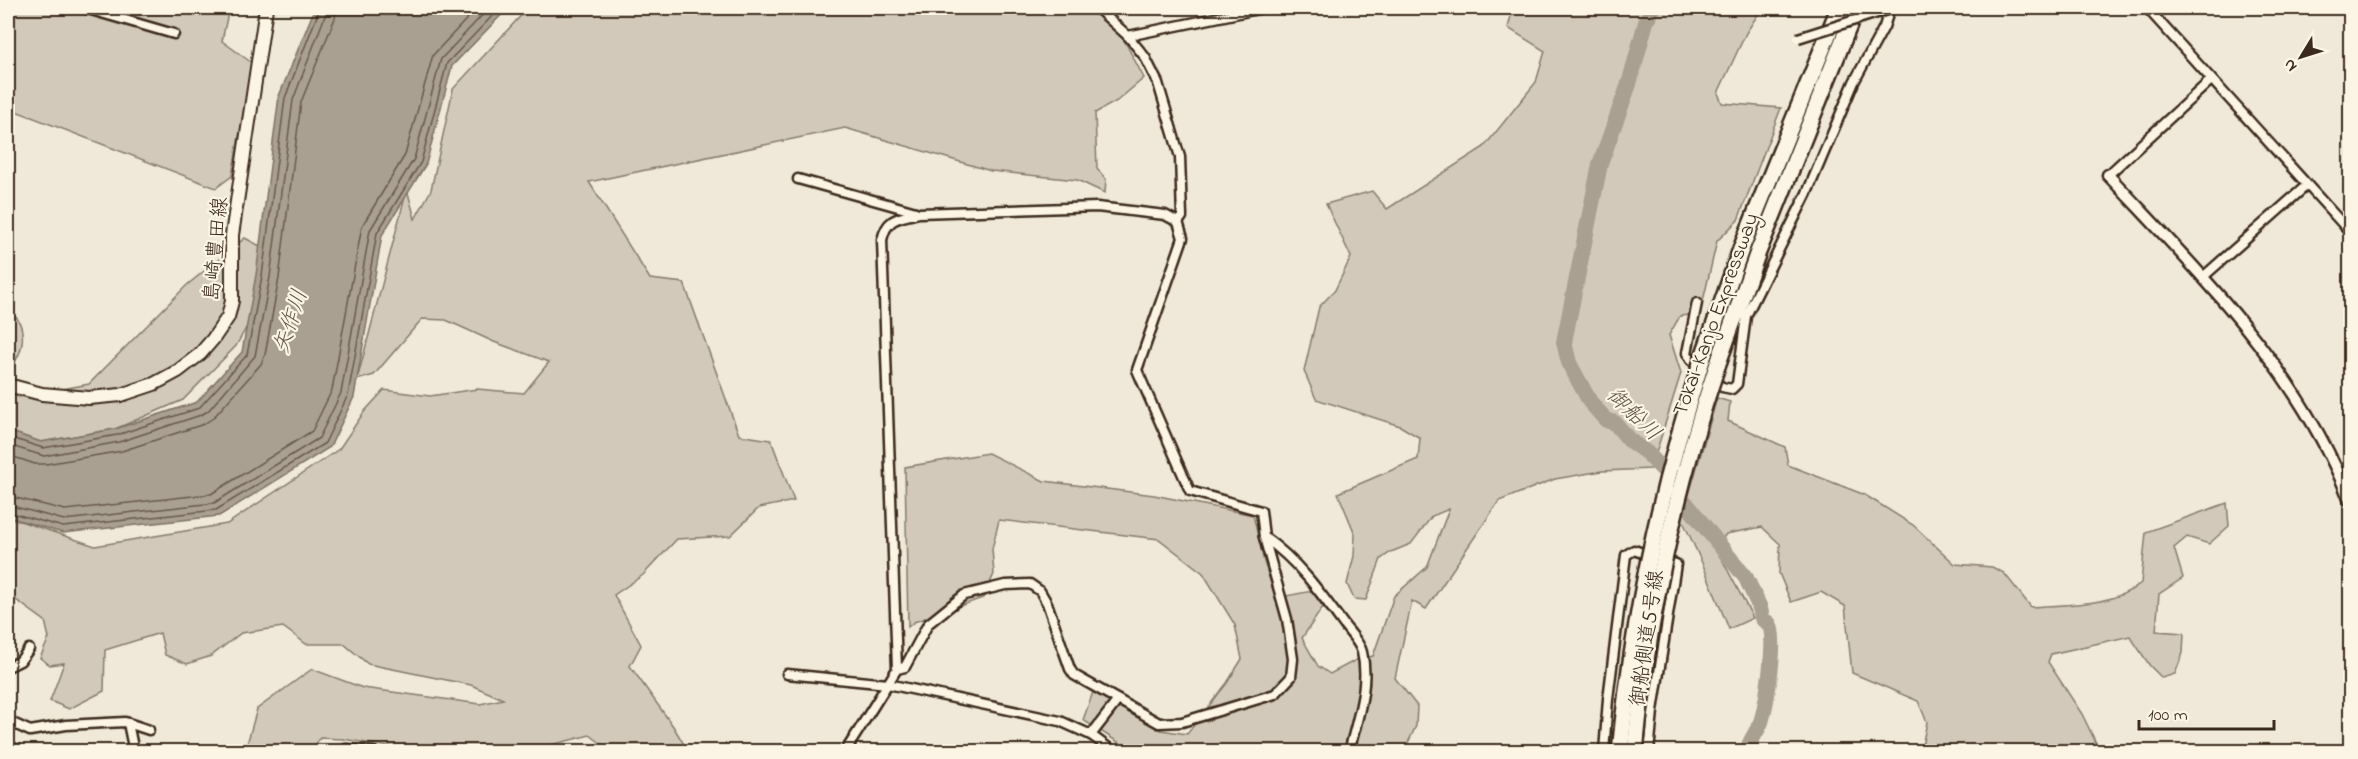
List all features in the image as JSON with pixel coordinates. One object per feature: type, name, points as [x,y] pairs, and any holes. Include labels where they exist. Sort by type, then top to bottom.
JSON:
[{"type":"highway","name":"Tokai-Kanjo Expressway","points":[[1635,752],[1648,646],[1665,554],[1709,363],[1745,239],[1839,8]]},
{"type":"highway","name":"Tokai-Kanjo Expressway","points":[[1620,752],[1630,665],[1650,550],[1671,462],[1709,363],[1762,241],[1856,8]]},
{"type":"main road","name":"島崎豊田線","points":[[8,385],[42,394],[89,398],[121,394],[154,384],[178,371],[200,354],[213,339],[228,317],[232,300],[232,235],[266,8]]},
{"type":"main road","points":[[8,748],[16,752]]},
{"type":"street","points":[[84,8],[174,34]]},
{"type":"street","points":[[1097,8],[1128,36],[1145,57],[1158,83],[1180,157],[1182,217],[1178,222]]},
{"type":"street","points":[[1128,36],[1263,8]]},
{"type":"street","points":[[1798,38],[1890,8]]},
{"type":"street","points":[[1697,303],[1687,353],[1691,360],[1722,387],[1732,389],[1737,384],[1746,316],[1807,193],[1854,82],[1884,27],[1890,8]]},
{"type":"street","points":[[2147,8],[2350,232]]},
{"type":"street","points":[[2211,80],[2108,175],[2245,325],[2290,384],[2331,456],[2350,501]]},
{"type":"street","points":[[798,180],[919,213]]},
{"type":"street","points":[[2203,277],[2307,185]]},
{"type":"street","points":[[845,752],[897,669],[882,240],[884,229],[890,222],[919,213],[1097,207],[1165,214],[1178,222],[1183,238],[1137,370],[1190,491],[1261,511],[1264,537],[1287,619],[1293,659],[1291,676],[1275,694],[1182,722],[1159,723],[1074,675],[1047,603],[1040,591],[1030,584],[1005,585],[964,595],[928,624],[905,667],[897,669]]},
{"type":"street","points":[[1264,537],[1284,551],[1308,574],[1362,650],[1365,680],[1362,702],[1349,752]]},
{"type":"street","name":"御船側道5号線","points":[[1604,752],[1608,699],[1626,555],[1634,550],[1677,564],[1653,711],[1649,752]]},
{"type":"street","points":[[8,667],[20,662],[29,650]]},
{"type":"street","points":[[787,674],[888,684],[1060,721],[1091,735],[1114,752]]},
{"type":"street","points":[[1608,699],[1653,711]]},
{"type":"street","points":[[1091,735],[1118,700]]},
{"type":"street","points":[[8,721],[30,731],[66,725],[128,723],[149,730]]},
{"type":"street","points":[[128,723],[134,752]]},
{"type":"street","points":[[340,752],[346,749],[374,752]]},
{"type":"shaded area","points":[[8,8],[229,8],[222,41],[252,63],[232,176],[216,188],[8,108]]},
{"type":"shaded area","points":[[528,8],[1090,8],[1124,40],[1144,78],[1117,101],[1095,113],[1097,169],[1106,179],[1105,193],[1077,180],[991,171],[845,128],[589,182],[650,279],[684,283],[739,435],[771,440],[794,501],[759,508],[730,536],[677,539],[643,575],[614,595],[641,645],[630,666],[688,751],[611,751],[590,735],[539,748],[477,751],[413,751],[343,739],[320,738],[311,751],[245,751],[257,709],[312,669],[363,688],[480,704],[503,699],[471,685],[368,664],[344,644],[306,644],[283,627],[241,633],[211,656],[187,664],[165,655],[160,633],[105,650],[104,691],[69,709],[50,701],[64,663],[50,665],[40,658],[49,638],[45,621],[8,594],[8,517],[95,546],[227,524],[339,449],[364,412],[384,390],[430,396],[477,389],[524,393],[549,362],[494,342],[446,320],[422,319],[374,375],[357,380],[407,189],[415,219],[431,190],[453,89]]},
{"type":"shaded area","points":[[1513,8],[1762,8],[1746,33],[1718,93],[1722,103],[1781,108],[1738,220],[1717,241],[1700,314],[1680,316],[1669,335],[1681,373],[1651,469],[1602,471],[1555,479],[1499,501],[1426,609],[1412,601],[1395,678],[1417,706],[1416,726],[1404,751],[1132,751],[1083,720],[1093,692],[1161,730],[1187,734],[1227,683],[1242,659],[1235,625],[1203,573],[1159,539],[999,520],[992,549],[994,574],[983,598],[914,622],[908,627],[905,467],[988,453],[1044,481],[1154,495],[1253,515],[1264,562],[1276,598],[1312,591],[1323,607],[1302,638],[1318,666],[1330,674],[1356,660],[1373,656],[1394,596],[1427,567],[1449,509],[1432,516],[1411,544],[1381,559],[1366,600],[1354,599],[1347,584],[1354,556],[1355,534],[1338,493],[1418,459],[1420,438],[1400,426],[1316,399],[1304,371],[1319,307],[1335,290],[1351,257],[1326,204],[1372,191],[1387,209],[1484,147],[1536,82],[1545,51],[1508,28]]},
{"type":"shaded area","points":[[245,238],[277,255],[270,285],[236,346],[183,400],[115,429],[41,442],[8,431],[8,395],[19,397],[89,384],[187,285]]},
{"type":"shaded area","points":[[8,316],[17,318],[20,323],[22,346],[15,362],[8,363]]},
{"type":"shaded area","points":[[1717,398],[1730,402],[1728,421],[1785,447],[1788,465],[1865,495],[1913,525],[1955,564],[1992,567],[2004,573],[2031,607],[2089,603],[2130,591],[2141,583],[2146,532],[2227,503],[2229,526],[2209,544],[2187,537],[2174,548],[2183,578],[2159,594],[2156,631],[2184,633],[2183,653],[2175,674],[2162,678],[2150,666],[2130,636],[2051,654],[2048,662],[2082,714],[2100,751],[1921,751],[1927,722],[1918,701],[1852,673],[1845,606],[1821,592],[1791,602],[1779,573],[1780,544],[1762,527],[1726,534],[1716,548],[1753,618],[1729,629],[1682,519]]},
{"type":"water","name":"矢作川","points":[[315,8],[508,8],[452,66],[426,164],[382,235],[354,397],[330,447],[219,516],[63,533],[8,517],[8,431],[41,442],[115,429],[197,402],[242,352],[256,275],[279,96]]},
{"type":"waterway","name":"御船川","points":[[1653,8],[1646,22],[1629,84],[1600,164],[1564,342],[1569,363],[1590,402],[1606,420],[1615,423],[1629,440],[1647,453],[1676,484],[1681,497],[1746,578],[1760,608],[1762,618],[1769,624],[1772,657],[1766,702],[1761,722],[1747,752]]}]
